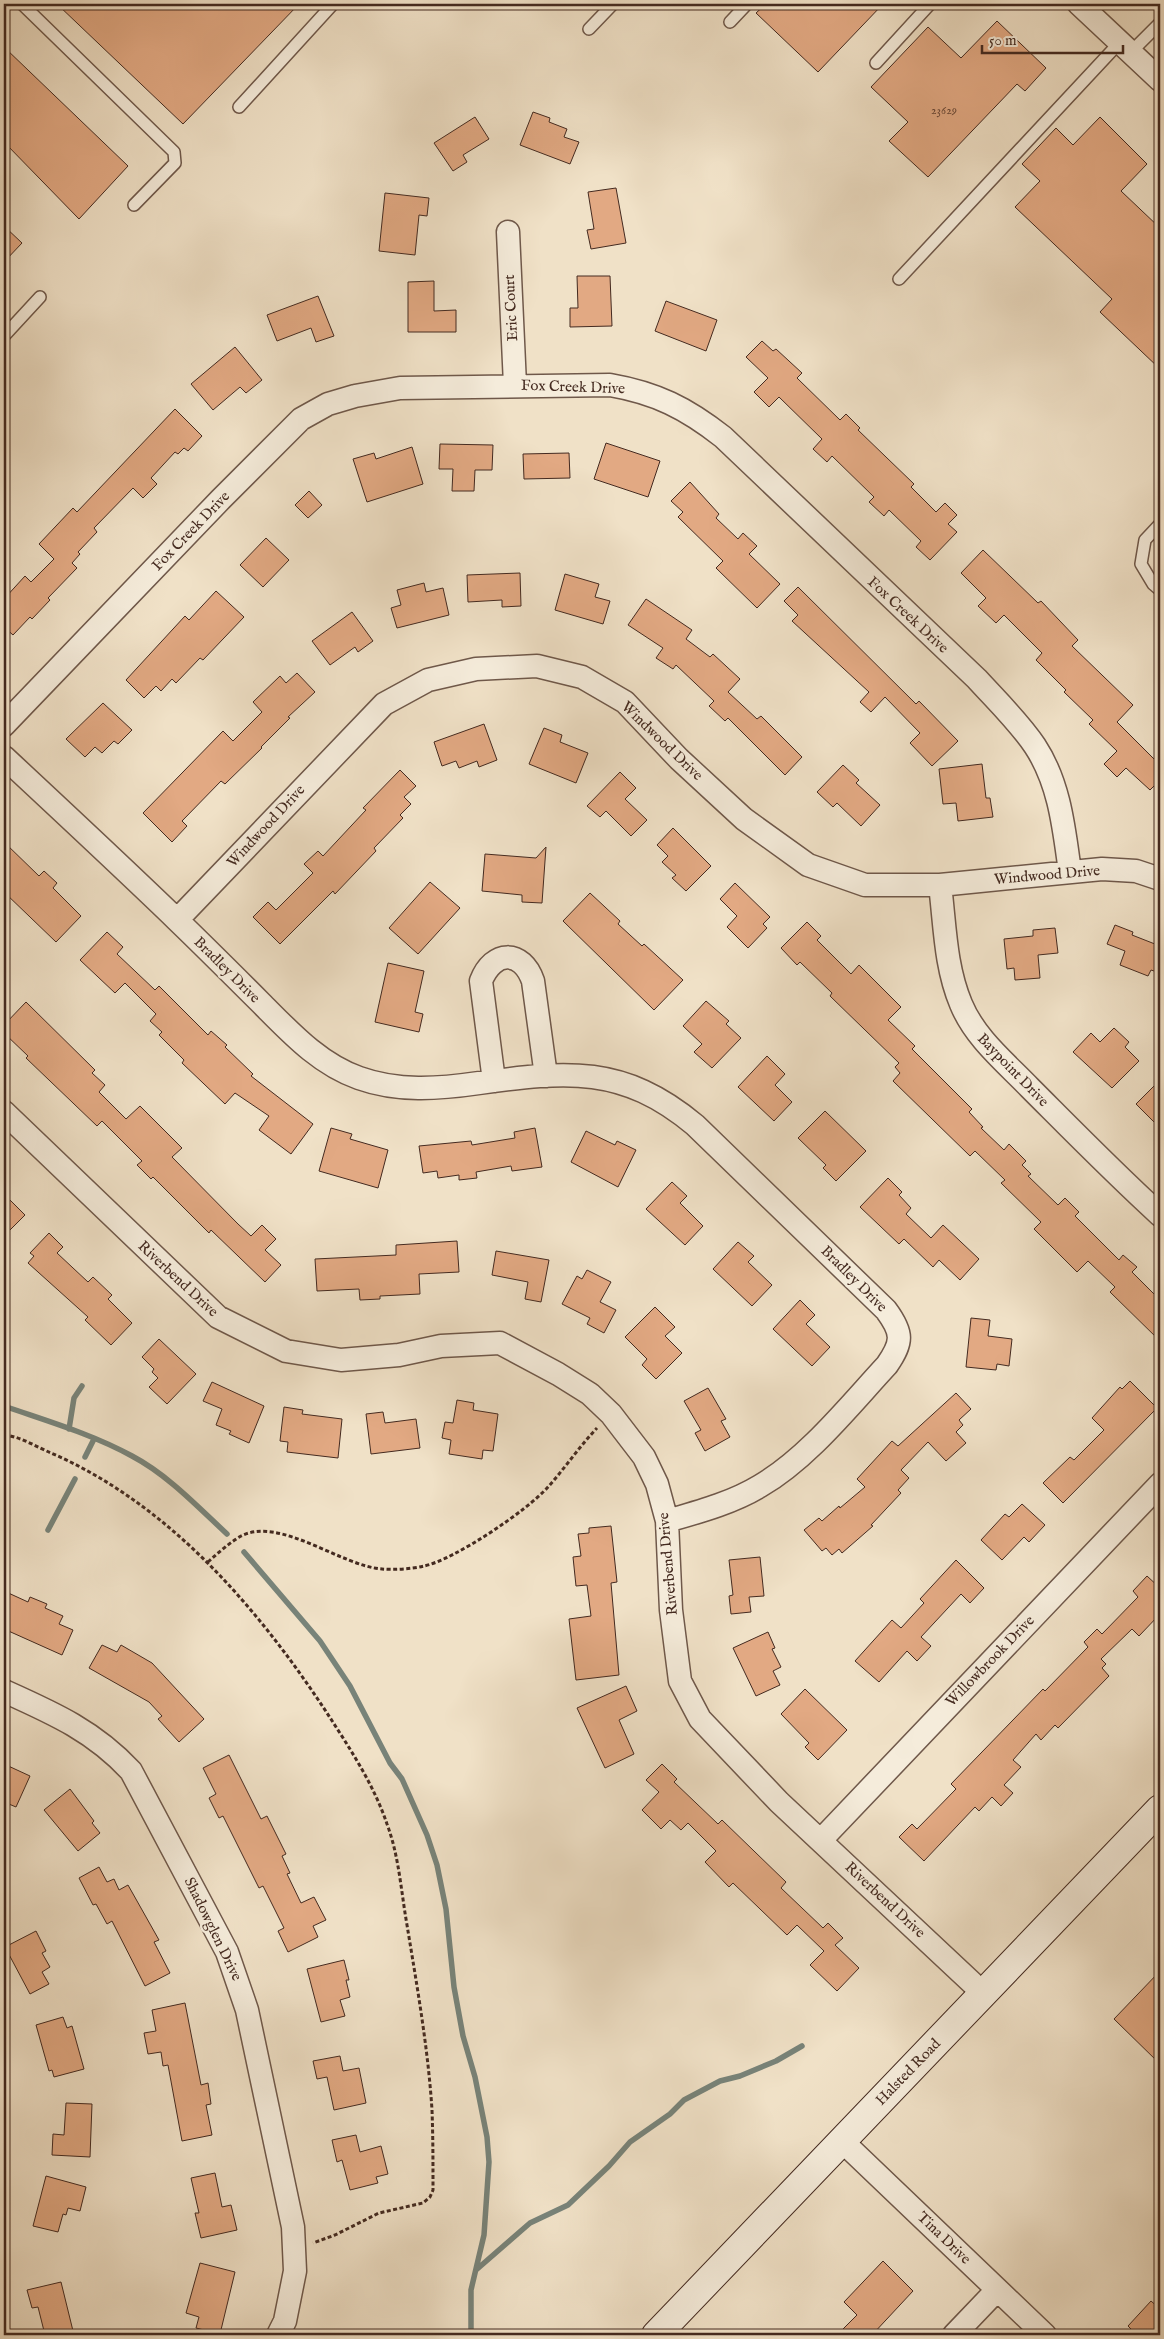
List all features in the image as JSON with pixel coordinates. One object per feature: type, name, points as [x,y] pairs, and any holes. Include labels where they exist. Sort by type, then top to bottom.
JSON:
[{"type":"street","points":[[1079,4],[1160,80]]},
{"type":"street","name":"Eric Court","points":[[508,232],[514,384]]},
{"type":"street","name":"Fox Creek Drive","points":[[4,725],[228,492],[301,419],[328,404],[400,388],[514,384],[610,384],[640,390],[670,401],[698,417],[722,437],[977,679],[1036,747],[1054,789],[1063,820],[1070,872]]},
{"type":"street","name":"Windwood Drive","points":[[178,920],[384,704],[428,680],[476,668],[537,666],[582,677],[625,702],[680,759],[744,819],[808,865],[865,885],[940,885],[1102,869],[1136,872],[1160,878]]},
{"type":"street","name":"Bradley Drive","points":[[4,757],[178,920],[293,1035],[330,1064],[350,1074],[384,1086],[412,1089],[445,1088],[494,1081],[577,1074],[602,1077],[652,1095],[676,1109],[886,1310],[898,1326],[900,1343],[887,1366],[786,1468],[759,1487],[733,1499],[667,1521]]},
{"type":"street","name":"Baypoint Drive","points":[[940,885],[946,951],[952,977],[961,1005],[977,1034],[1105,1164],[1160,1215]]},
{"type":"street","points":[[494,1081],[481,981],[486,969],[494,960],[508,958],[519,960],[529,970],[534,981],[546,1076]]},
{"type":"street","name":"Riverbend Drive","points":[[4,1112],[143,1247],[218,1317],[227,1322],[286,1351],[341,1360],[399,1356],[442,1346],[500,1343],[582,1389],[611,1414],[644,1458],[657,1484],[667,1521],[672,1610],[680,1681],[700,1720],[820,1840],[984,1994]]},
{"type":"street","name":"Willowbrook Drive","points":[[820,1840],[1160,1484]]},
{"type":"street","name":"Shadowglen Drive","points":[[4,1691],[57,1715],[89,1733],[112,1750],[131,1771],[145,1794],[227,1952],[238,1978],[247,2010],[290,2207],[295,2244],[291,2296],[278,2335]]},
{"type":"street","name":"Halsted Road","points":[[656,2335],[1160,1809]]},
{"type":"street","name":"Tina Drive","points":[[842,2141],[1045,2335]]},
{"type":"street","points":[[954,2335],[997,2290]]},
{"type":"lane","points":[[22,4],[174,152],[175,163],[134,205]]},
{"type":"lane","points":[[239,107],[333,4]]},
{"type":"lane","points":[[589,29],[613,4]]},
{"type":"lane","points":[[730,22],[747,4]]},
{"type":"lane","points":[[876,62],[930,4]]},
{"type":"lane","points":[[899,279],[1125,47],[1160,22]]},
{"type":"lane","points":[[4,336],[40,297]]},
{"type":"lane","points":[[1160,524],[1145,540],[1141,564],[1153,584],[1160,590]]},
{"type":"path","points":[[208,1562],[242,1536],[264,1531],[279,1533],[349,1560],[382,1569],[424,1566],[466,1548],[522,1510],[547,1488],[578,1448],[611,1414]]},
{"type":"path","points":[[4,1435],[82,1466],[126,1494],[208,1562],[300,1672],[341,1735],[375,1795],[387,1824],[395,1852],[422,2018],[432,2110],[433,2190],[430,2197],[423,2203],[379,2213],[316,2243],[295,2244]]},
{"type":"building","points":[[57,4],[299,4],[183,124]]},
{"type":"building","points":[[766,4],[883,4],[818,72],[756,13]]},
{"type":"building","points":[[997,21],[1046,68],[1025,91],[1017,84],[928,177],[889,141],[908,122],[871,87],[928,27],[961,58]]},
{"type":"building","points":[[4,47],[128,166],[79,219],[4,142]]},
{"type":"building","points":[[533,112],[550,118],[549,122],[567,129],[564,137],[579,142],[570,164],[520,145]]},
{"type":"building","points":[[475,117],[489,139],[463,155],[467,162],[453,171],[434,143]]},
{"type":"building","points":[[1100,117],[1147,164],[1121,191],[1160,228],[1160,369],[1100,312],[1112,299],[1015,207],[1040,181],[1022,164],[1056,128],[1073,145]]},
{"type":"building","points":[[616,188],[626,243],[591,249],[587,230],[594,229],[588,192]]},
{"type":"building","points":[[385,193],[429,198],[427,216],[419,215],[415,255],[379,251]]},
{"type":"building","points":[[4,226],[22,243],[4,262]]},
{"type":"building","points":[[577,276],[610,276],[612,326],[570,327],[570,308],[578,308]]},
{"type":"building","points":[[434,281],[434,311],[456,310],[456,332],[408,332],[408,282]]},
{"type":"building","points":[[318,296],[334,336],[316,342],[311,328],[277,341],[267,315]]},
{"type":"building","points":[[666,301],[717,320],[706,351],[655,331]]},
{"type":"building","points":[[762,341],[773,351],[776,349],[802,373],[797,378],[840,420],[846,414],[860,428],[858,430],[914,484],[911,487],[936,512],[945,503],[957,515],[948,524],[957,532],[930,560],[916,547],[921,541],[889,510],[884,516],[869,502],[874,497],[832,456],[827,462],[813,449],[822,439],[779,397],[769,407],[754,392],[768,378],[746,357]]},
{"type":"building","points":[[235,347],[262,380],[246,393],[240,387],[213,410],[191,384]]},
{"type":"building","points":[[175,409],[202,436],[188,451],[184,448],[178,454],[175,452],[151,478],[157,484],[143,498],[133,488],[94,528],[97,532],[78,552],[80,554],[72,563],[77,568],[48,598],[50,600],[32,619],[30,617],[13,635],[4,627],[4,599],[25,576],[31,582],[54,559],[39,544],[73,508],[77,512]]},
{"type":"building","points":[[606,443],[660,461],[648,497],[594,479]]},
{"type":"building","points":[[440,444],[493,445],[492,470],[475,470],[474,491],[452,491],[453,469],[439,469]]},
{"type":"building","points":[[412,447],[423,484],[367,502],[353,459],[374,453],[376,459]]},
{"type":"building","points":[[569,453],[570,478],[524,479],[523,454]]},
{"type":"building","points":[[690,482],[719,514],[716,518],[738,539],[743,533],[757,546],[749,554],[780,584],[757,608],[716,568],[723,561],[678,517],[683,512],[671,501]]},
{"type":"building","points":[[309,491],[322,505],[308,518],[295,505]]},
{"type":"building","points":[[266,538],[289,560],[263,587],[240,565]]},
{"type":"building","points":[[983,550],[1038,603],[1041,601],[1078,640],[1072,646],[1133,705],[1117,722],[1160,765],[1160,780],[1150,790],[1126,768],[1117,777],[1104,764],[1117,751],[1089,724],[1093,720],[1064,692],[1066,690],[1036,660],[1042,653],[1004,615],[996,623],[978,606],[986,598],[961,573]]},
{"type":"building","points":[[520,573],[521,606],[502,607],[502,600],[468,602],[467,575]]},
{"type":"building","points":[[565,574],[599,584],[595,597],[610,601],[603,624],[555,610]]},
{"type":"building","points":[[424,583],[426,592],[443,588],[449,615],[397,628],[391,608],[401,605],[397,590]]},
{"type":"building","points":[[798,587],[916,704],[919,701],[958,741],[932,766],[910,743],[920,733],[885,697],[871,712],[860,702],[869,692],[792,621],[798,615],[784,601]]},
{"type":"building","points":[[216,591],[244,617],[203,660],[200,658],[176,683],[172,679],[161,691],[156,686],[144,698],[126,680],[185,616],[189,620]]},
{"type":"building","points":[[646,599],[692,630],[686,639],[710,657],[713,654],[740,679],[728,692],[757,719],[761,716],[802,757],[785,775],[728,718],[725,721],[709,706],[714,701],[676,665],[673,669],[656,658],[663,648],[628,625]]},
{"type":"building","points":[[352,612],[373,641],[358,652],[355,647],[330,665],[312,641]]},
{"type":"building","points":[[297,673],[315,692],[288,717],[290,718],[262,748],[225,784],[221,781],[182,821],[187,826],[172,842],[143,813],[223,731],[233,741],[262,712],[253,702],[280,676],[286,683]]},
{"type":"building","points":[[103,703],[132,730],[118,744],[114,741],[102,753],[95,747],[85,757],[66,739]]},
{"type":"building","points":[[484,724],[497,760],[479,767],[477,761],[459,768],[456,761],[442,766],[434,742]]},
{"type":"building","points":[[544,728],[562,735],[560,742],[588,753],[576,783],[529,764]]},
{"type":"building","points":[[982,764],[986,798],[990,798],[993,817],[958,821],[956,803],[943,804],[939,769]]},
{"type":"building","points":[[843,765],[859,780],[856,783],[880,805],[861,826],[837,803],[833,807],[817,792]]},
{"type":"building","points":[[400,770],[416,786],[404,797],[411,804],[400,815],[403,818],[374,848],[376,851],[335,894],[333,891],[280,944],[253,917],[268,902],[276,910],[313,873],[304,864],[318,851],[323,856],[366,810],[363,808]]},
{"type":"building","points":[[620,772],[636,788],[625,799],[647,820],[631,836],[606,811],[600,817],[587,806]]},
{"type":"building","points":[[673,828],[711,866],[686,891],[672,878],[676,875],[662,862],[668,856],[657,845]]},
{"type":"building","points":[[4,842],[39,876],[44,871],[57,883],[53,888],[81,916],[56,942],[4,892]]},
{"type":"building","points":[[546,847],[542,903],[522,902],[522,895],[482,891],[485,854],[536,858]]},
{"type":"building","points":[[430,882],[460,908],[418,954],[389,928]]},
{"type":"building","points":[[735,883],[770,917],[763,924],[767,928],[748,948],[727,927],[737,916],[720,899]]},
{"type":"building","points":[[590,893],[620,921],[618,924],[642,946],[644,944],[683,980],[654,1010],[563,921]]},
{"type":"building","points":[[807,922],[821,936],[817,940],[851,974],[859,965],[901,1007],[888,1020],[915,1046],[912,1049],[972,1109],[969,1112],[983,1127],[981,1128],[1004,1150],[1009,1144],[1026,1161],[1022,1165],[1031,1174],[1028,1176],[1058,1205],[1065,1198],[1079,1212],[1075,1216],[1119,1260],[1123,1255],[1137,1267],[1132,1272],[1160,1300],[1160,1341],[1110,1292],[1115,1287],[1088,1261],[1077,1272],[1034,1229],[1041,1222],[1001,1183],[1005,1180],[975,1151],[970,1156],[893,1081],[900,1073],[895,1067],[899,1063],[830,996],[832,993],[800,962],[797,965],[781,948]]},
{"type":"building","points":[[1115,925],[1133,932],[1132,935],[1160,946],[1160,973],[1151,970],[1148,976],[1120,965],[1125,951],[1107,944]]},
{"type":"building","points":[[1055,928],[1058,953],[1038,955],[1040,978],[1015,980],[1014,968],[1007,969],[1004,939],[1033,936],[1033,930]]},
{"type":"building","points":[[107,932],[123,947],[117,954],[155,990],[159,986],[208,1035],[211,1031],[227,1045],[225,1047],[253,1074],[251,1076],[313,1124],[291,1154],[259,1130],[269,1116],[235,1093],[225,1104],[182,1063],[184,1060],[159,1035],[162,1032],[150,1021],[156,1014],[125,983],[115,993],[80,960]]},
{"type":"building","points":[[388,963],[424,971],[415,1012],[423,1014],[419,1032],[375,1022]]},
{"type":"building","points":[[706,1001],[729,1021],[726,1024],[741,1038],[712,1068],[694,1052],[702,1044],[683,1026]]},
{"type":"building","points":[[26,1002],[95,1070],[92,1073],[105,1085],[99,1092],[126,1119],[140,1106],[182,1148],[172,1157],[238,1224],[251,1236],[262,1225],[276,1239],[265,1250],[281,1265],[265,1282],[211,1230],[209,1233],[153,1177],[151,1179],[137,1165],[142,1161],[102,1121],[97,1126],[26,1058],[28,1056],[4,1033],[4,1025]]},
{"type":"building","points":[[1114,1028],[1129,1042],[1125,1047],[1139,1061],[1112,1088],[1073,1052],[1091,1033],[1100,1042]]},
{"type":"building","points":[[767,1056],[785,1074],[775,1085],[792,1102],[774,1121],[738,1087]]},
{"type":"building","points":[[1160,1080],[1160,1128],[1136,1104]]},
{"type":"building","points":[[825,1111],[866,1151],[836,1181],[823,1168],[826,1165],[798,1138]]},
{"type":"building","points":[[331,1128],[352,1134],[350,1139],[388,1150],[378,1188],[319,1171]]},
{"type":"building","points":[[535,1128],[542,1167],[512,1171],[511,1166],[476,1172],[477,1178],[459,1180],[459,1175],[438,1178],[437,1171],[423,1173],[419,1146],[471,1141],[472,1145],[515,1138],[514,1132]]},
{"type":"building","points":[[586,1131],[615,1145],[617,1141],[636,1150],[618,1187],[571,1162]]},
{"type":"building","points":[[888,1178],[902,1192],[899,1195],[911,1208],[906,1214],[931,1238],[943,1225],[979,1259],[960,1280],[939,1260],[933,1267],[904,1239],[899,1244],[860,1207]]},
{"type":"building","points":[[672,1182],[687,1196],[680,1203],[703,1226],[685,1245],[646,1209]]},
{"type":"building","points":[[4,1194],[25,1215],[4,1236]]},
{"type":"building","points":[[49,1233],[63,1247],[57,1253],[88,1282],[93,1277],[112,1295],[108,1299],[132,1323],[111,1345],[85,1320],[88,1317],[28,1263],[34,1256],[30,1253]]},
{"type":"building","points":[[457,1241],[459,1272],[419,1274],[420,1294],[380,1296],[380,1299],[360,1300],[359,1289],[317,1291],[315,1259],[396,1255],[396,1245]]},
{"type":"building","points":[[738,1242],[754,1256],[748,1262],[772,1285],[752,1306],[713,1269]]},
{"type":"building","points":[[496,1251],[549,1260],[541,1302],[525,1299],[528,1282],[492,1275]]},
{"type":"building","points":[[587,1270],[611,1282],[600,1302],[616,1310],[604,1333],[587,1324],[590,1318],[562,1304],[577,1276],[582,1279]]},
{"type":"building","points":[[800,1300],[815,1315],[806,1324],[830,1347],[812,1366],[773,1329]]},
{"type":"building","points":[[655,1307],[675,1327],[665,1336],[682,1353],[656,1379],[642,1365],[647,1359],[625,1337]]},
{"type":"building","points":[[971,1318],[990,1320],[988,1336],[1012,1339],[1009,1366],[997,1364],[996,1370],[966,1367]]},
{"type":"building","points":[[159,1339],[196,1374],[167,1404],[149,1387],[158,1378],[152,1372],[154,1369],[142,1357]]},
{"type":"building","points":[[1130,1381],[1157,1408],[1063,1503],[1043,1483],[1070,1457],[1074,1460],[1104,1430],[1092,1418],[1120,1387],[1122,1389]]},
{"type":"building","points":[[212,1382],[264,1406],[249,1443],[229,1434],[231,1431],[216,1425],[222,1409],[203,1401]]},
{"type":"building","points":[[708,1388],[726,1419],[721,1421],[730,1437],[705,1451],[695,1433],[701,1430],[684,1401]]},
{"type":"building","points":[[956,1393],[971,1409],[959,1420],[963,1425],[956,1432],[966,1443],[946,1461],[928,1442],[901,1470],[909,1478],[898,1490],[901,1493],[871,1525],[873,1526],[842,1553],[839,1549],[832,1555],[826,1548],[822,1551],[804,1530],[819,1518],[822,1521],[865,1487],[857,1479],[892,1441],[898,1446]]},
{"type":"building","points":[[457,1400],[474,1403],[473,1410],[498,1414],[493,1451],[483,1450],[482,1459],[449,1454],[451,1440],[442,1438],[445,1422],[453,1423]]},
{"type":"building","points":[[284,1407],[303,1410],[302,1414],[342,1419],[338,1458],[287,1452],[288,1442],[280,1441]]},
{"type":"building","points":[[383,1412],[385,1423],[416,1419],[420,1448],[371,1454],[366,1414]]},
{"type":"building","points":[[1022,1504],[1045,1525],[1029,1542],[1024,1537],[1002,1560],[981,1540],[1005,1514],[1009,1517]]},
{"type":"building","points":[[611,1526],[617,1582],[611,1583],[619,1675],[576,1680],[569,1619],[591,1616],[587,1585],[576,1586],[573,1557],[581,1556],[578,1534],[589,1533],[589,1528]]},
{"type":"building","points":[[760,1557],[764,1596],[749,1597],[751,1612],[731,1614],[729,1596],[733,1595],[729,1560]]},
{"type":"building","points":[[956,1560],[984,1588],[970,1603],[961,1594],[921,1637],[931,1646],[917,1661],[907,1651],[879,1682],[855,1661],[892,1620],[901,1628],[924,1603],[920,1599]]},
{"type":"building","points":[[1147,1576],[1160,1588],[1160,1614],[1139,1636],[1132,1629],[1101,1659],[1106,1664],[1102,1668],[1109,1676],[1058,1728],[1055,1725],[1041,1740],[1036,1734],[1013,1760],[1021,1767],[1004,1785],[1013,1793],[1001,1806],[992,1797],[979,1811],[975,1807],[924,1861],[899,1837],[912,1824],[917,1829],[956,1789],[951,1784],[1043,1689],[1045,1691],[1088,1647],[1084,1642],[1097,1629],[1102,1634],[1138,1597],[1133,1591]]},
{"type":"building","points":[[4,1591],[28,1602],[30,1597],[47,1604],[45,1608],[63,1616],[59,1624],[73,1630],[62,1655],[4,1629]]},
{"type":"building","points":[[768,1632],[775,1648],[772,1649],[781,1667],[773,1671],[780,1685],[756,1696],[733,1648]]},
{"type":"building","points":[[102,1645],[117,1652],[121,1645],[152,1663],[204,1719],[179,1742],[158,1719],[162,1716],[149,1702],[89,1668]]},
{"type":"building","points":[[626,1686],[637,1711],[619,1720],[634,1754],[605,1768],[577,1708]]},
{"type":"building","points":[[805,1689],[847,1730],[818,1760],[805,1747],[809,1743],[781,1714]]},
{"type":"building","points":[[229,1755],[261,1819],[267,1816],[286,1854],[282,1856],[290,1873],[287,1874],[301,1903],[314,1897],[326,1920],[313,1926],[318,1937],[288,1952],[278,1931],[284,1928],[263,1886],[259,1888],[223,1816],[219,1818],[209,1798],[216,1794],[203,1768]]},
{"type":"building","points":[[4,1764],[30,1776],[16,1807],[4,1802]]},
{"type":"building","points":[[662,1764],[677,1779],[674,1782],[718,1824],[722,1820],[786,1882],[781,1888],[823,1928],[828,1923],[843,1938],[835,1945],[859,1968],[837,1991],[810,1965],[824,1951],[797,1925],[787,1935],[733,1883],[729,1887],[705,1862],[716,1851],[688,1823],[681,1830],[670,1820],[661,1829],[642,1810],[659,1792],[646,1780]]},
{"type":"building","points":[[70,1789],[94,1821],[92,1823],[100,1833],[78,1851],[44,1810]]},
{"type":"building","points":[[99,1867],[107,1882],[114,1879],[119,1890],[128,1885],[159,1940],[154,1942],[170,1973],[145,1986],[112,1921],[107,1924],[96,1904],[93,1905],[79,1878]]},
{"type":"building","points":[[36,1931],[46,1951],[42,1953],[50,1967],[42,1972],[49,1984],[30,1994],[5,1947]]},
{"type":"building","points":[[344,1960],[349,1980],[346,1980],[350,1997],[340,2000],[345,2016],[321,2022],[307,1969]]},
{"type":"building","points":[[1160,1971],[1160,2064],[1114,2019]]},
{"type":"building","points":[[185,2003],[201,2085],[208,2083],[211,2104],[206,2105],[212,2135],[182,2141],[168,2065],[163,2066],[161,2052],[148,2054],[144,2033],[156,2031],[152,2010]]},
{"type":"building","points":[[63,2017],[67,2028],[72,2026],[84,2069],[54,2077],[52,2070],[49,2071],[36,2025]]},
{"type":"building","points":[[340,2056],[343,2071],[359,2068],[366,2103],[334,2110],[327,2077],[317,2079],[313,2061]]},
{"type":"building","points":[[66,2103],[92,2104],[90,2157],[52,2155],[53,2134],[64,2135]]},
{"type":"building","points":[[356,2135],[360,2152],[381,2146],[388,2174],[376,2177],[378,2183],[350,2190],[342,2160],[337,2162],[332,2140]]},
{"type":"building","points":[[215,2173],[222,2207],[231,2205],[237,2230],[201,2238],[195,2213],[199,2213],[191,2178]]},
{"type":"building","points":[[46,2176],[86,2187],[80,2211],[68,2208],[66,2215],[63,2214],[58,2232],[33,2226]]},
{"type":"building","points":[[883,2261],[913,2291],[872,2335],[837,2335],[857,2315],[844,2302]]},
{"type":"building","points":[[200,2263],[235,2272],[220,2334],[196,2328],[199,2317],[186,2313]]},
{"type":"building","points":[[61,2282],[74,2335],[45,2335],[38,2307],[32,2308],[27,2290]]},
{"type":"building","points":[[1151,2301],[1160,2309],[1160,2335],[1137,2335],[1128,2326]]},
{"type":"waterway","points":[[69,1429],[74,1398],[82,1386]]},
{"type":"waterway","points":[[4,1406],[85,1434],[132,1456],[158,1472],[194,1502],[227,1534]]},
{"type":"waterway","points":[[85,1457],[94,1439]]},
{"type":"waterway","points":[[48,1530],[75,1479]]},
{"type":"waterway","points":[[244,1552],[320,1641],[350,1686],[390,1763],[402,1779],[427,1835],[437,1865],[446,1909],[454,1987],[463,2036],[475,2077],[487,2137],[489,2162],[484,2235],[471,2290],[471,2335]]},
{"type":"waterway","points":[[476,2270],[530,2223],[568,2205],[609,2166],[630,2142],[670,2114],[684,2100],[720,2081],[740,2076],[776,2061],[802,2046]]}]
